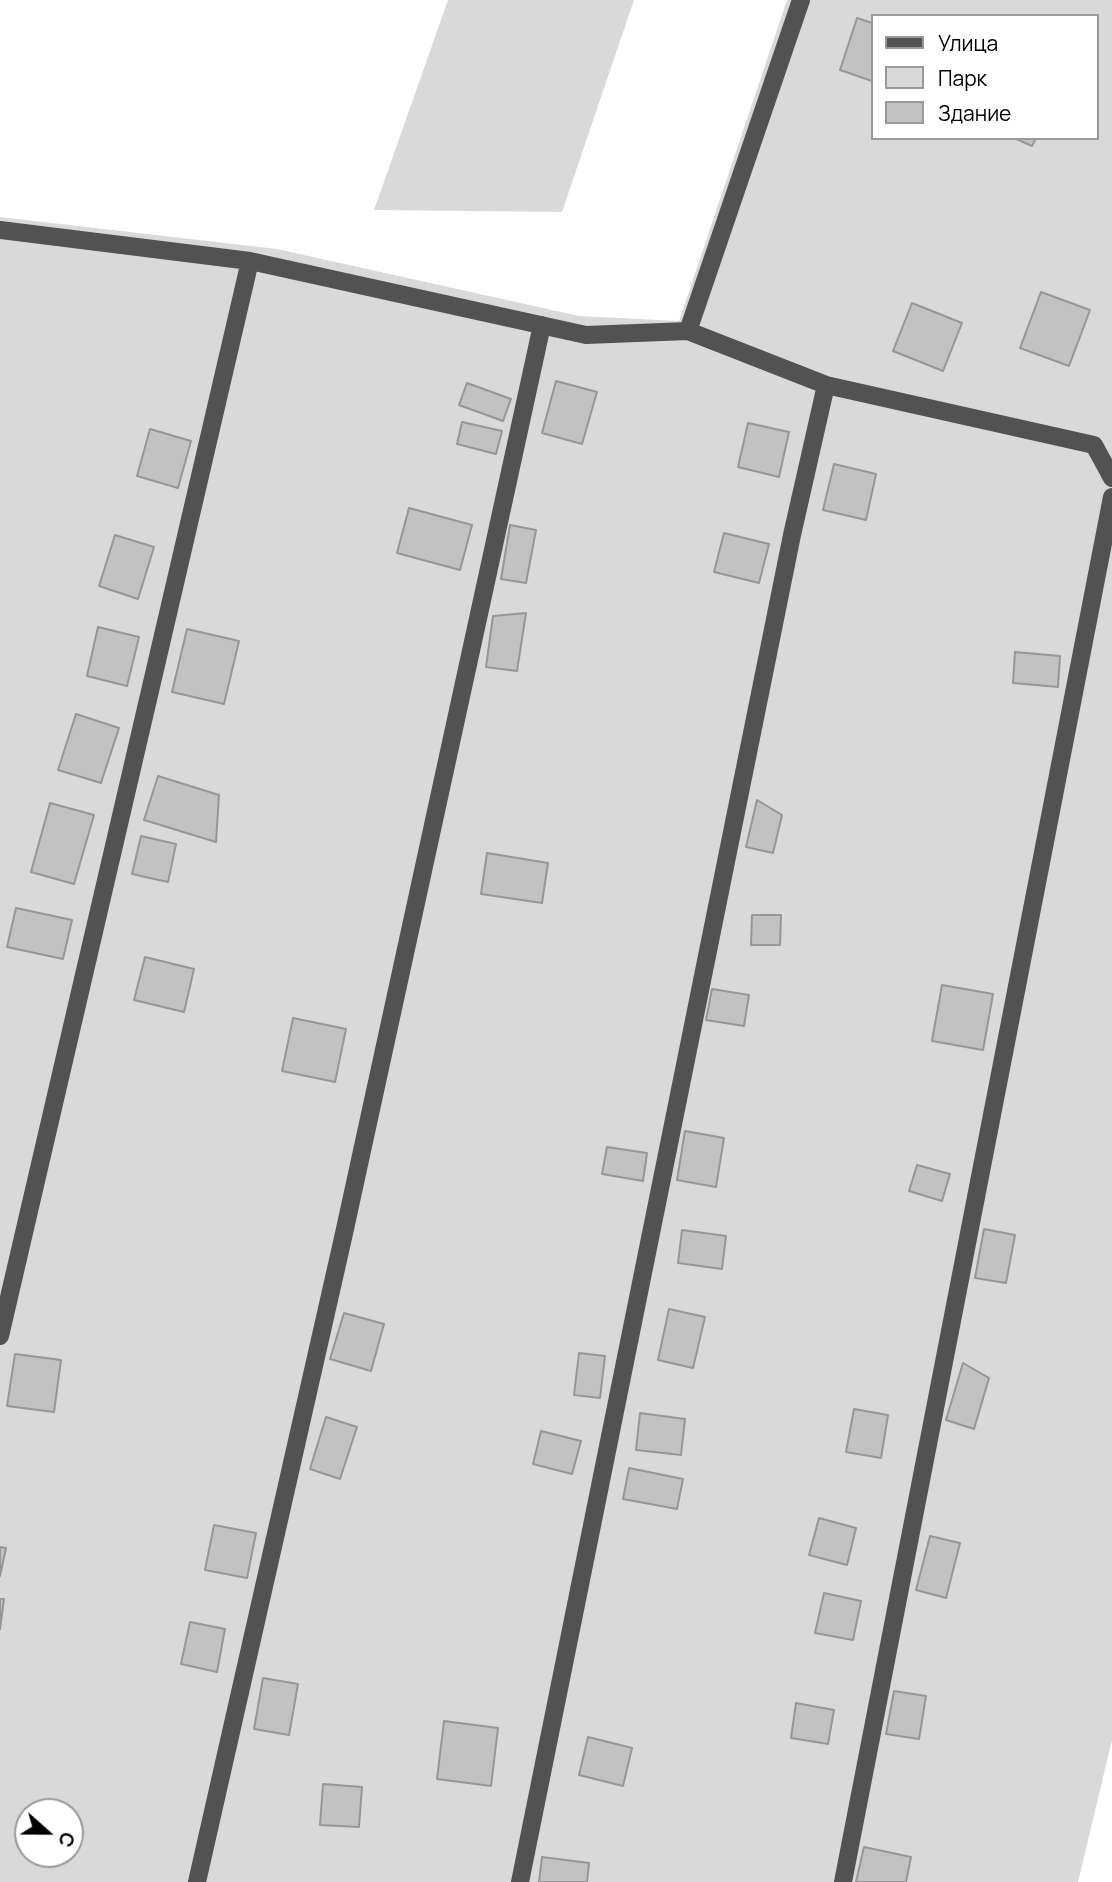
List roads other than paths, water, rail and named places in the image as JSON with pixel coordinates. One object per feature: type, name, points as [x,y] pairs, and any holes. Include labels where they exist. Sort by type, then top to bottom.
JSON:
[{"type":"lane","points":[[688,331],[801,0]]},
{"type":"lane","points":[[0,230],[250,261],[586,335],[688,331],[826,385],[1094,445],[1112,478]]},
{"type":"lane","points":[[0,1336],[250,261]]},
{"type":"lane","points":[[197,1882],[337,1265],[542,325]]},
{"type":"lane","points":[[520,1882],[789,548],[826,385]]},
{"type":"lane","points":[[843,1882],[1112,497]]}]
